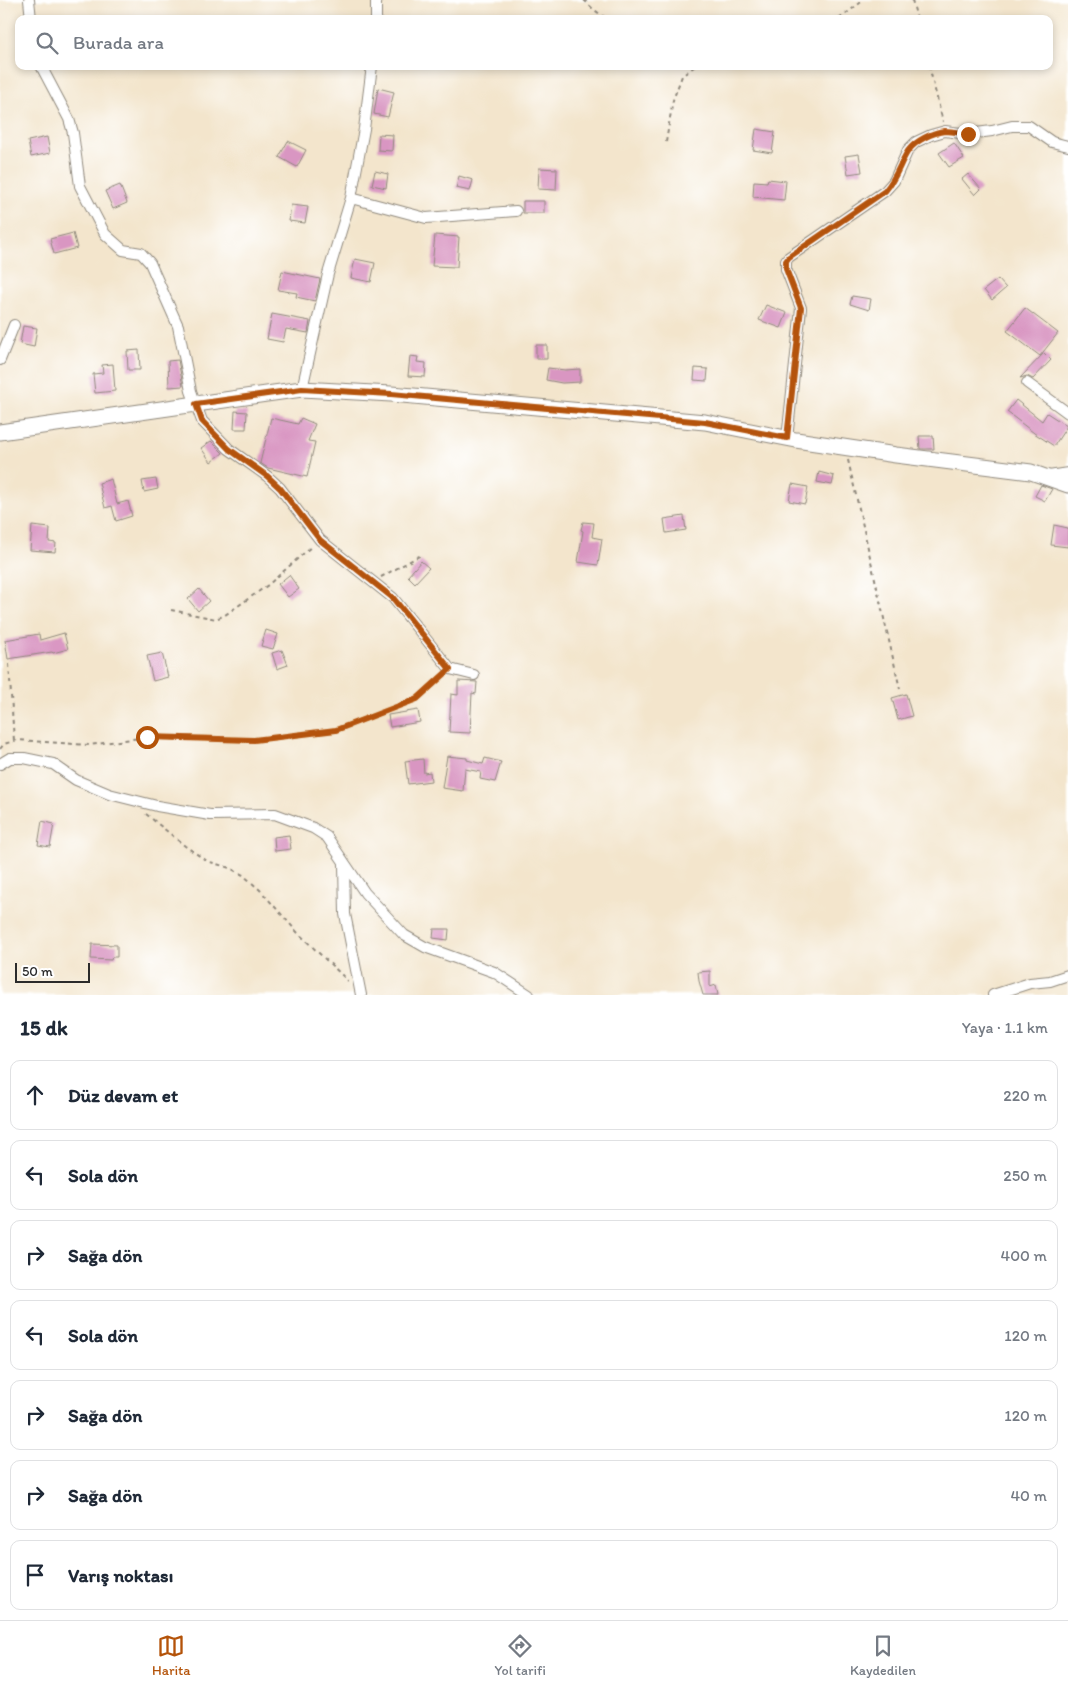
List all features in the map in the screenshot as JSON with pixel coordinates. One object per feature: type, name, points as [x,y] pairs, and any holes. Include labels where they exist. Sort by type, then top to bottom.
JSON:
[{"type":"street","points":[[28,0],[30,15]]},
{"type":"street","points":[[376,0],[376,15]]},
{"type":"street","points":[[43,70],[69,119],[73,134],[80,186],[105,234],[123,250],[141,253],[150,262],[178,326],[191,391],[202,421],[229,449],[267,476],[280,488],[320,540],[393,598],[450,669],[474,675]]},
{"type":"street","points":[[302,389],[328,274],[351,198],[364,129],[371,70]]},
{"type":"street","points":[[787,438],[801,308],[786,269],[786,261],[789,257],[885,191],[894,181],[908,150],[916,142],[931,135],[945,131],[968,134],[1012,126],[1028,126],[1052,142],[1068,146]]},
{"type":"street","points":[[351,198],[426,218],[516,211]]},
{"type":"street","points":[[0,360],[14,325]]},
{"type":"street","points":[[1027,383],[1068,413]]},
{"type":"street","points":[[0,432],[302,389],[391,394],[705,422],[846,448],[1014,469],[1031,472],[1068,485]]},
{"type":"street","points":[[1046,477],[1068,473]]},
{"type":"street","points":[[0,764],[10,758],[24,758],[53,764],[76,780],[109,794],[157,806],[210,815],[276,814],[297,821],[326,837],[365,893],[404,934],[412,940],[494,972],[529,995]]},
{"type":"street","points":[[344,863],[345,914],[361,994]]},
{"type":"street","points":[[993,995],[1030,983],[1050,981],[1068,975]]},
{"type":"path","points":[[584,0],[601,15]]},
{"type":"path","points":[[844,15],[864,0]]},
{"type":"path","points":[[912,0],[916,15]]},
{"type":"path","points":[[666,142],[673,100],[682,76],[690,70]]},
{"type":"path","points":[[930,70],[945,131]]},
{"type":"path","points":[[846,448],[900,690]]},
{"type":"path","points":[[171,610],[216,619],[225,615],[268,585],[320,540]]},
{"type":"path","points":[[373,582],[421,555]]},
{"type":"path","points":[[9,664],[14,741]]},
{"type":"path","points":[[0,748],[4,744],[14,741],[89,745],[147,737],[254,740],[336,730],[417,699],[450,669]]},
{"type":"path","points":[[145,813],[185,846],[208,861],[230,868],[243,875],[260,890],[298,933],[361,994]]},
{"type":"building","points":[[378,88],[394,92],[388,117],[374,114]]},
{"type":"building","points":[[756,129],[775,132],[772,153],[753,150]]},
{"type":"building","points":[[379,134],[393,135],[392,151],[378,150]]},
{"type":"building","points":[[47,137],[50,153],[31,157],[28,141]]},
{"type":"building","points":[[288,141],[306,150],[297,167],[279,157]]},
{"type":"building","points":[[954,143],[964,158],[949,167],[939,153]]},
{"type":"building","points":[[859,154],[862,172],[848,174],[845,156]]},
{"type":"building","points":[[539,168],[557,169],[556,190],[538,189]]},
{"type":"building","points":[[375,171],[388,174],[386,188],[372,185]]},
{"type":"building","points":[[968,174],[981,189],[975,195],[962,179]]},
{"type":"building","points":[[459,176],[473,180],[470,191],[456,188]]},
{"type":"building","points":[[768,179],[786,181],[784,200],[753,197],[754,181],[767,182]]},
{"type":"building","points":[[120,185],[127,203],[113,209],[105,191]]},
{"type":"building","points":[[523,201],[544,201],[544,213],[523,213]]},
{"type":"building","points":[[291,205],[308,207],[305,223],[289,221]]},
{"type":"building","points":[[73,233],[77,248],[54,254],[50,239]]},
{"type":"building","points":[[435,235],[459,237],[457,267],[432,266]]},
{"type":"building","points":[[355,259],[375,263],[371,282],[351,278]]},
{"type":"building","points":[[282,271],[320,279],[315,301],[296,297],[297,293],[278,290]]},
{"type":"building","points":[[998,279],[1006,288],[992,300],[984,290]]},
{"type":"building","points":[[852,296],[871,299],[869,310],[850,304]]},
{"type":"building","points":[[766,305],[787,313],[781,328],[759,320]]},
{"type":"building","points":[[1025,308],[1058,333],[1040,356],[1007,331]]},
{"type":"building","points":[[272,314],[310,321],[308,333],[286,329],[283,342],[267,339]]},
{"type":"building","points":[[23,326],[37,328],[34,347],[20,344]]},
{"type":"building","points":[[536,345],[547,345],[547,359],[536,359]]},
{"type":"building","points":[[139,350],[140,370],[128,370],[127,351]]},
{"type":"building","points":[[1044,353],[1051,360],[1033,379],[1027,376],[1020,378]]},
{"type":"building","points":[[410,356],[418,357],[417,362],[426,363],[425,377],[408,376]]},
{"type":"building","points":[[178,360],[183,386],[169,387],[168,361]]},
{"type":"building","points":[[113,364],[115,391],[95,393],[93,374],[103,373],[102,365]]},
{"type":"building","points":[[548,368],[580,369],[580,382],[562,383],[546,380]]},
{"type":"building","points":[[695,368],[708,369],[707,381],[694,380]]},
{"type":"building","points":[[1016,400],[1042,421],[1047,413],[1067,426],[1054,446],[1007,412]]},
{"type":"building","points":[[235,411],[247,412],[246,429],[234,429]]},
{"type":"building","points":[[271,418],[298,424],[301,418],[315,424],[308,441],[315,442],[307,477],[268,468],[260,463]]},
{"type":"building","points":[[919,436],[933,436],[934,449],[920,449]]},
{"type":"building","points":[[211,441],[223,453],[211,462],[201,448]]},
{"type":"building","points":[[819,472],[834,476],[832,485],[817,482]]},
{"type":"building","points":[[111,479],[117,504],[128,501],[132,516],[116,521],[112,506],[105,508],[99,483]]},
{"type":"building","points":[[156,479],[158,489],[144,492],[142,481]]},
{"type":"building","points":[[792,484],[808,487],[805,504],[789,501]]},
{"type":"building","points":[[1041,485],[1052,489],[1045,501],[1035,496]]},
{"type":"building","points":[[684,516],[686,530],[666,533],[664,519]]},
{"type":"building","points":[[583,522],[594,523],[592,537],[602,539],[598,565],[578,562]]},
{"type":"building","points":[[1054,525],[1068,528],[1068,547],[1051,545]]},
{"type":"building","points":[[32,526],[50,528],[49,542],[56,543],[55,552],[30,550]]},
{"type":"building","points":[[421,561],[429,568],[415,583],[408,576]]},
{"type":"building","points":[[289,575],[299,589],[288,597],[278,584]]},
{"type":"building","points":[[199,589],[209,601],[198,611],[188,599]]},
{"type":"building","points":[[266,630],[278,634],[273,649],[261,646]]},
{"type":"building","points":[[64,633],[68,649],[8,659],[5,640],[39,634],[40,640]]},
{"type":"building","points":[[282,650],[288,665],[277,669],[272,653]]},
{"type":"building","points":[[162,653],[168,677],[153,681],[147,656]]},
{"type":"building","points":[[458,681],[477,682],[476,694],[472,693],[470,733],[449,732],[451,694],[458,695]]},
{"type":"building","points":[[906,694],[912,716],[898,720],[892,698]]},
{"type":"building","points":[[418,710],[420,722],[390,727],[388,715]]},
{"type":"building","points":[[447,756],[467,758],[467,760],[483,764],[485,758],[501,762],[495,782],[480,779],[481,772],[465,769],[463,791],[442,788]]},
{"type":"building","points":[[423,759],[424,773],[430,772],[431,781],[408,784],[405,761]]},
{"type":"building","points":[[42,821],[54,824],[50,847],[38,845]]},
{"type":"building","points":[[289,835],[291,849],[275,851],[274,837]]},
{"type":"building","points":[[434,929],[449,929],[448,940],[433,938]]},
{"type":"building","points":[[92,944],[117,945],[117,957],[112,957],[111,960],[91,959]]},
{"type":"building","points":[[710,971],[710,987],[716,985],[718,995],[703,995],[698,972]]},
{"type":"route","points":[[147,737],[254,740],[336,730],[417,699],[450,669],[393,598],[320,540],[280,488],[267,476],[229,449],[202,421],[196,404],[302,389],[391,394],[705,422],[787,438],[801,308],[786,269],[786,261],[789,257],[885,191],[894,181],[908,150],[916,142],[945,131],[968,134]]}]
